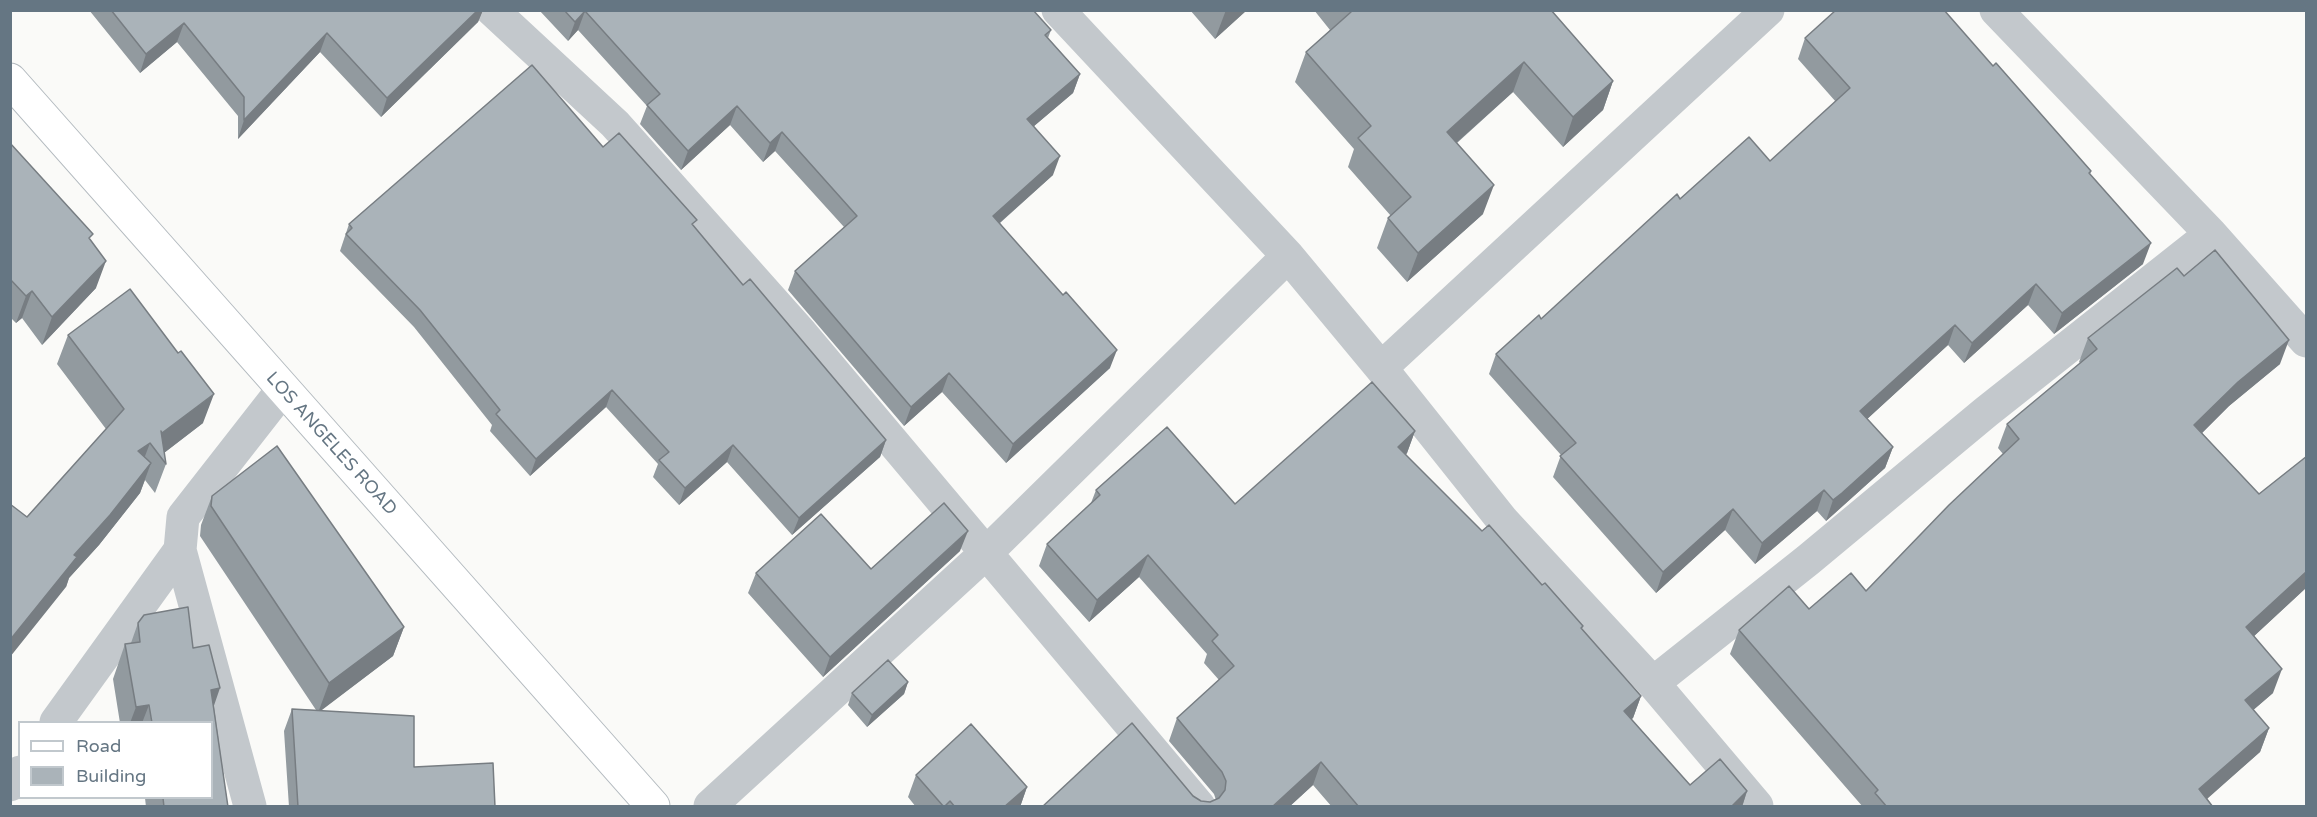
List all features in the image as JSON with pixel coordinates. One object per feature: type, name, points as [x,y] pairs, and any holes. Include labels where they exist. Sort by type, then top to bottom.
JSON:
[{"type":"main road","name":"LOS ANGELES ROAD","points":[[10,80],[653,807]]},
{"type":"street","points":[[492,10],[615,124],[802,334],[1199,807]]},
{"type":"street","points":[[1058,10],[1288,256],[1503,521],[1653,683],[1757,807]]},
{"type":"street","points":[[1381,368],[1768,10]]},
{"type":"street","points":[[1996,10],[2211,234],[2307,341]]},
{"type":"street","points":[[1653,683],[1808,560],[1986,412],[2211,234]]},
{"type":"street","points":[[710,807],[986,553],[1288,256]]},
{"type":"street","points":[[250,807],[180,550],[183,517],[283,389]]},
{"type":"street","points":[[57,721],[180,550]]},
{"type":"building","points":[[111,10],[478,10],[387,98],[327,33],[244,120],[244,97],[184,23],[146,54]]},
{"type":"building","points":[[564,10],[1033,10],[1051,30],[1045,35],[1080,74],[1027,119],[1060,156],[993,216],[1063,295],[1066,292],[1117,350],[1013,444],[949,373],[911,407],[795,271],[857,216],[782,132],[770,143],[737,106],[688,151],[647,105],[660,94],[585,11],[575,22]]},
{"type":"building","points":[[1350,10],[1551,10],[1613,81],[1573,117],[1524,62],[1447,132],[1494,185],[1418,253],[1388,218],[1411,197],[1358,138],[1371,126],[1306,52],[1351,12]]},
{"type":"building","points":[[1836,10],[1944,10],[1993,66],[1996,63],[2151,243],[2062,313],[2036,284],[1972,343],[1955,325],[1860,411],[1893,447],[1842,493],[1833,500],[1824,490],[1762,543],[1733,509],[1663,572],[1560,456],[1576,443],[1496,354],[1539,315],[1541,319],[1677,194],[1680,199],[1749,137],[1770,161],[1850,88],[1805,38]]},
{"type":"building","points":[[532,65],[603,147],[619,133],[697,220],[692,224],[743,285],[750,279],[886,440],[799,518],[733,445],[685,488],[659,460],[669,452],[612,390],[536,459],[496,414],[500,410],[420,310],[346,234],[352,228],[349,224]]},
{"type":"building","points":[[10,143],[93,234],[89,238],[106,261],[52,317],[32,291],[26,296],[10,279]]},
{"type":"building","points":[[2215,250],[2289,340],[2238,382],[2194,425],[2259,494],[2307,456],[2307,571],[2246,627],[2282,669],[2245,700],[2269,728],[2199,789],[2213,807],[1887,807],[1875,793],[1878,790],[1739,630],[1789,586],[1809,609],[1851,573],[1866,591],[1949,505],[2019,439],[2007,424],[2097,349],[2088,338],[2177,268],[2184,276]]},
{"type":"building","points":[[130,289],[178,353],[181,351],[214,394],[162,433],[161,431],[166,464],[150,443],[138,451],[151,463],[110,515],[74,555],[77,557],[10,640],[10,504],[27,517],[124,409],[68,335]]},
{"type":"building","points":[[1372,382],[1415,431],[1398,447],[1482,531],[1489,525],[1542,585],[1545,583],[1583,626],[1581,628],[1641,696],[1624,711],[1690,785],[1720,759],[1747,791],[1731,807],[1359,807],[1321,762],[1272,807],[1042,807],[1132,723],[1193,796],[1201,801],[1210,802],[1219,798],[1225,790],[1226,781],[1222,772],[1177,718],[1234,666],[1212,641],[1218,635],[1148,555],[1097,600],[1047,544],[1100,495],[1096,490],[1167,427],[1235,504]]},
{"type":"building","points":[[277,446],[404,627],[329,683],[211,506],[212,496]]},
{"type":"building","points":[[944,503],[968,531],[830,657],[756,573],[821,514],[871,569]]},
{"type":"building","points":[[188,607],[193,648],[209,645],[220,688],[211,690],[228,807],[164,807],[163,799],[213,799],[213,721],[152,721],[149,705],[136,707],[125,644],[140,642],[138,623],[144,615]]},
{"type":"building","points":[[888,660],[908,682],[872,715],[852,693]]},
{"type":"building","points":[[292,709],[414,716],[414,767],[493,763],[495,807],[298,807]]},
{"type":"building","points":[[971,724],[1027,787],[1004,807],[955,807],[950,801],[944,807],[916,775]]}]
